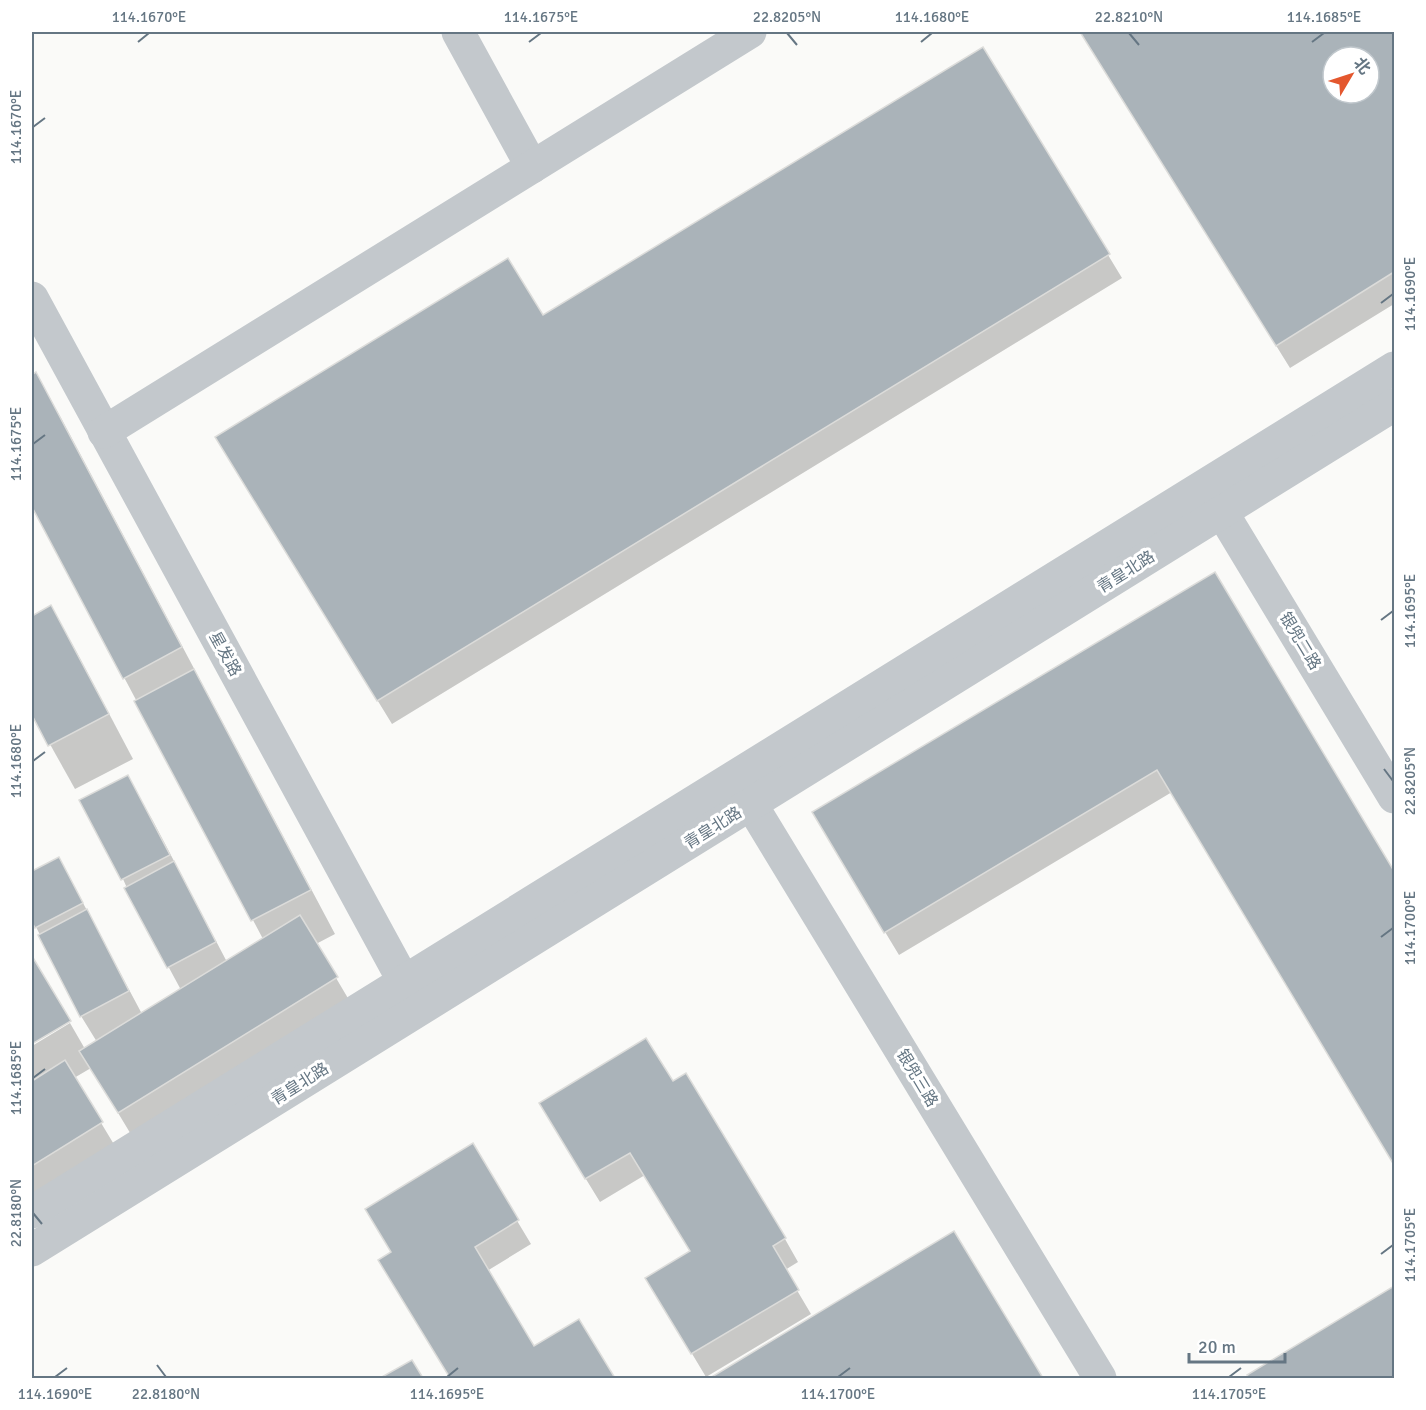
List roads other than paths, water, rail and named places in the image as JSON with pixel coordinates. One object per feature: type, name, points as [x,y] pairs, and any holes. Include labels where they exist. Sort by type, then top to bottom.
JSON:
[{"type":"street","points":[[458,32],[532,167]]},
{"type":"street","points":[[104,432],[750,32]]},
{"type":"street","name":"星发路","points":[[32,298],[419,1010]]},
{"type":"street","name":"青皇北路","points":[[32,1250],[751,804],[1214,499],[1395,368]]},
{"type":"street","name":"青皇北路","points":[[32,1212],[735,777],[1214,499],[1395,405]]},
{"type":"street","name":"银兜二路","points":[[1214,499],[1395,797]]},
{"type":"street","name":"银兜三路","points":[[735,777],[1100,1378]]}]
